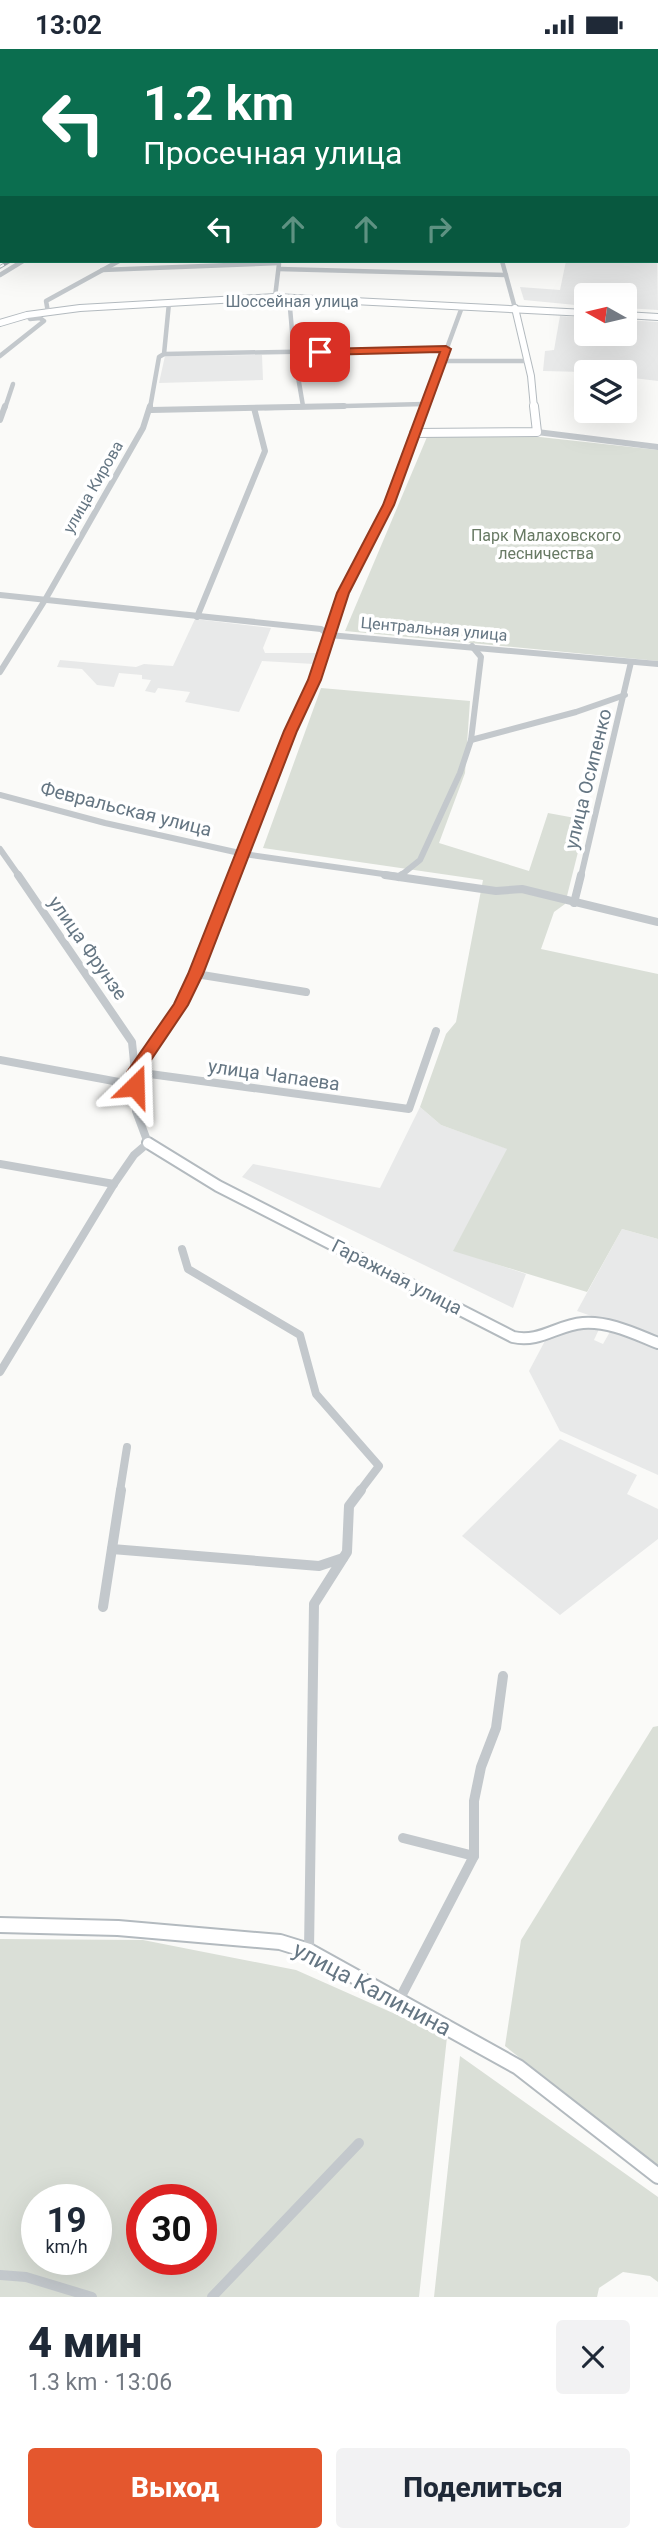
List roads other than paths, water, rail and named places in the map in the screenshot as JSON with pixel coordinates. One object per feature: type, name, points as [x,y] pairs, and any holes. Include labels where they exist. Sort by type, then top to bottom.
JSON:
[{"type":"main road","name":"Шоссейная улица","points":[[0,323],[48,312],[275,297],[574,312]]},
{"type":"main road","points":[[414,433],[537,432],[527,361],[515,308]]},
{"type":"main road","points":[[637,316],[658,317]]},
{"type":"main road","name":"Гаражная улица","points":[[148,1143],[222,1188],[513,1337],[525,1341],[540,1339],[558,1330],[585,1323],[609,1327],[658,1343]]},
{"type":"main road","name":"улица Калинина","points":[[0,1925],[118,1928],[280,1942],[309,1951],[518,2067],[658,2176]]},
{"type":"street","points":[[0,275],[20,263]]},
{"type":"street","points":[[48,312],[47,301],[115,263]]},
{"type":"street","points":[[503,263],[515,308]]},
{"type":"street","points":[[102,270],[279,264],[506,275]]},
{"type":"street","points":[[275,297],[279,264]]},
{"type":"street","points":[[289,297],[294,353],[303,406]]},
{"type":"street","name":"улица Кирова","points":[[0,672],[45,600],[151,410],[150,397],[159,357],[164,354],[169,303]]},
{"type":"street","points":[[135,1072],[181,1005],[196,974],[290,731],[314,680],[343,593],[389,505],[424,404],[463,307]]},
{"type":"street","points":[[0,356],[13,348],[15,341],[41,324],[42,319],[29,317]]},
{"type":"street","points":[[164,354],[446,349]]},
{"type":"street","points":[[443,362],[527,361]]},
{"type":"street","points":[[0,420],[13,384]]},
{"type":"street","points":[[151,410],[424,404]]},
{"type":"street","points":[[197,617],[265,451],[254,408]]},
{"type":"street","points":[[537,432],[658,447]]},
{"type":"street","name":"Центральная улица","points":[[0,595],[321,629],[329,635],[658,664]]},
{"type":"street","points":[[399,877],[420,860],[447,804],[471,740],[481,657],[472,646]]},
{"type":"street","name":"улица Осипенко","points":[[574,903],[631,662]]},
{"type":"street","points":[[471,740],[576,712],[625,695]]},
{"type":"street","name":"Февральская улица","points":[[0,795],[105,823],[244,854],[496,891],[522,889],[658,922]]},
{"type":"street","name":"улица Фрунзе","points":[[0,849],[132,1042],[136,1111],[148,1143]]},
{"type":"street","points":[[196,974],[306,992]]},
{"type":"street","name":"улица Чапаева","points":[[135,1072],[409,1109],[436,1031]]},
{"type":"street","points":[[0,1060],[135,1086]]},
{"type":"street","points":[[0,1372],[114,1184],[134,1155],[148,1143]]},
{"type":"street","points":[[0,1164],[114,1184]]},
{"type":"street","points":[[182,1249],[188,1269],[300,1335],[316,1394],[379,1465],[349,1506],[347,1552],[314,1604],[309,1951]]},
{"type":"street","points":[[103,1607],[127,1447]]},
{"type":"street","points":[[112,1549],[319,1566],[343,1558]]},
{"type":"street","points":[[398,2002],[474,1856],[474,1801],[481,1767],[496,1728],[503,1676]]},
{"type":"street","points":[[403,1838],[474,1856]]},
{"type":"street","points":[[212,2297],[359,2143]]},
{"type":"street","points":[[0,2275],[26,2277],[92,2297]]},
{"type":"railway","points":[[0,267],[7,263]]},
{"type":"park label","name":"Парк Малаховского лесничества","points":[[546,544]]}]
